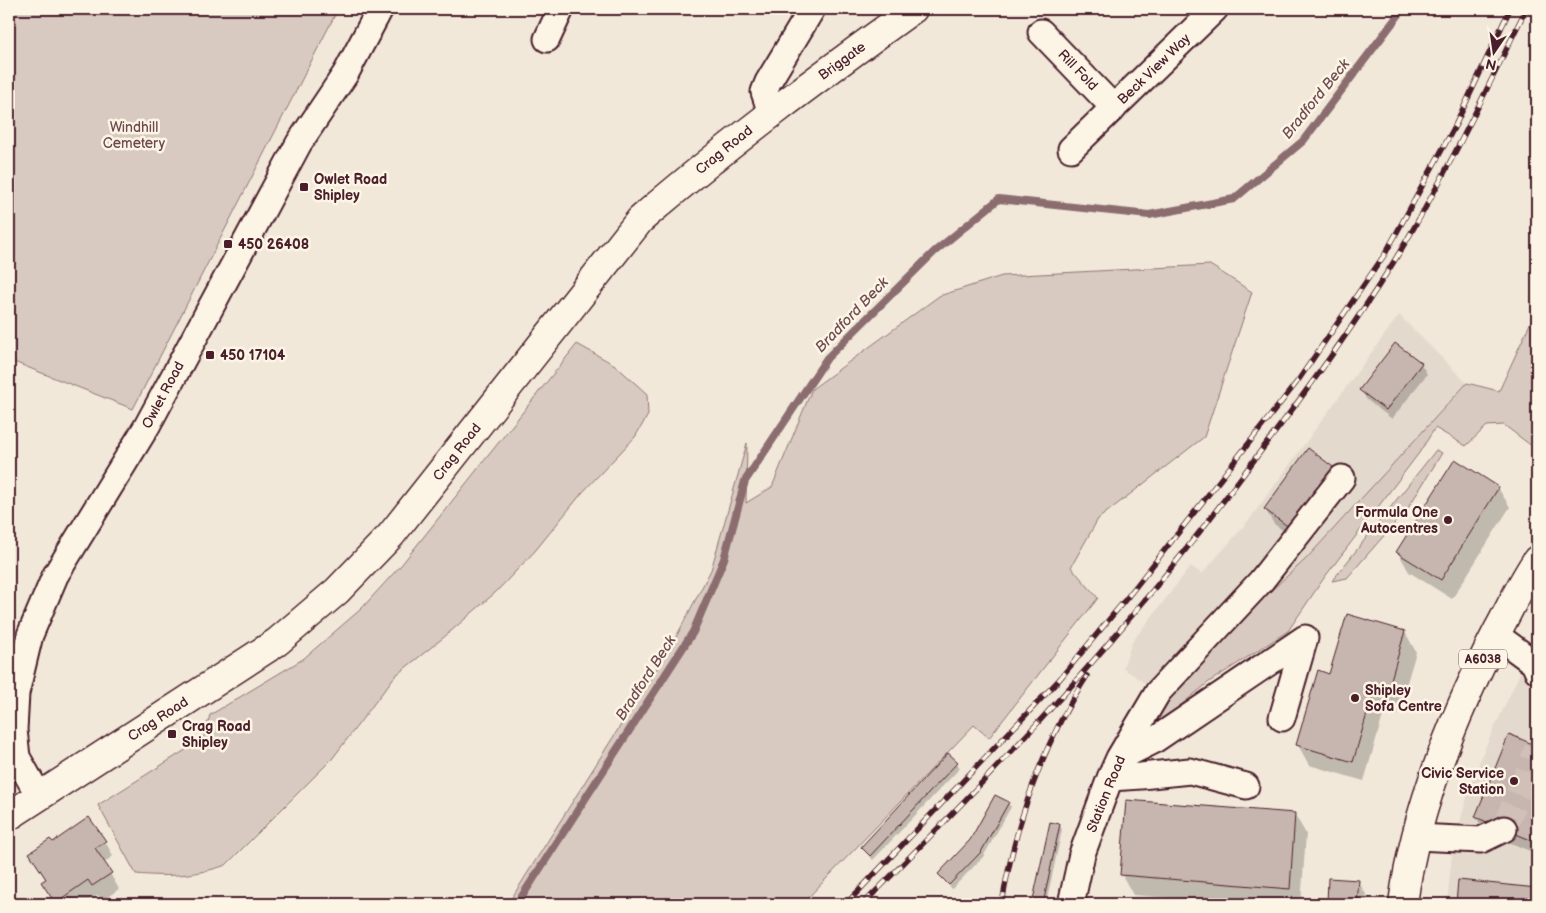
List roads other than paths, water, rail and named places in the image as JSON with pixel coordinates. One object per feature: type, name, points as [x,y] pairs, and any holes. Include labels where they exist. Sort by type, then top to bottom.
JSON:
[{"type":"main road","name":"Briggate","points":[[771,112],[913,9]]},
{"type":"main road","name":"Crag Road","points":[[9,816],[277,642],[338,591],[391,535],[640,220],[680,185],[771,112]]},
{"type":"main road","name":"A6038","points":[[1403,904],[1407,868],[1439,763],[1479,667],[1527,575],[1537,560]]},
{"type":"street","name":"Owlet Road","points":[[39,796],[17,757],[14,730],[16,693],[30,635],[55,576],[147,426],[299,143],[346,73],[380,9]]},
{"type":"street","points":[[547,39],[561,9]]},
{"type":"street","points":[[771,112],[764,92],[768,82],[812,9]]},
{"type":"street","name":"Beck View Way","points":[[1071,148],[1215,9]]},
{"type":"street","name":"Rill Fold","points":[[1041,32],[1114,108]]},
{"type":"street","name":"Station Road","points":[[1071,904],[1082,854],[1114,768],[1158,692],[1261,581],[1342,478]]},
{"type":"street","points":[[1496,635],[1534,663],[1537,670]]},
{"type":"street","points":[[1114,768],[1305,638],[1282,718]]},
{"type":"street","points":[[1114,768],[1141,776],[1190,771],[1246,786]]},
{"type":"street","points":[[1416,837],[1481,840],[1504,829]]},
{"type":"waterway","name":"Bradford Beck","points":[[517,904],[693,632],[724,559],[745,481],[827,358],[934,252],[999,199],[1149,215],[1234,199],[1303,141],[1403,9]]},
{"type":"tunnel","points":[[1504,829],[1537,749]]},
{"type":"railway","points":[[846,904],[1058,681],[1126,599],[1297,382],[1385,254],[1455,126],[1510,9]]},
{"type":"railway","points":[[863,904],[1004,759],[1106,646],[1216,511],[1295,406],[1362,312],[1393,263],[1429,201],[1462,138],[1526,9]]},
{"type":"railway","points":[[1002,904],[1014,845],[1032,786],[1057,729],[1087,676]]},
{"type":"place","name":"Owlet Road Shipley","points":[[304,187]]},
{"type":"place","name":"450 26408","points":[[228,244]]},
{"type":"place","name":"450 17104","points":[[210,355]]},
{"type":"place","name":"Formula One Autocentres","points":[[1448,520]]},
{"type":"place","name":"Shipley Sofa Centre","points":[[1355,698]]},
{"type":"place","name":"Crag Road Shipley","points":[[172,734]]},
{"type":"place","name":"Civic Service Station","points":[[1514,781]]},
{"type":"park label","name":"Windhill Cemetery","points":[[134,136]]}]
